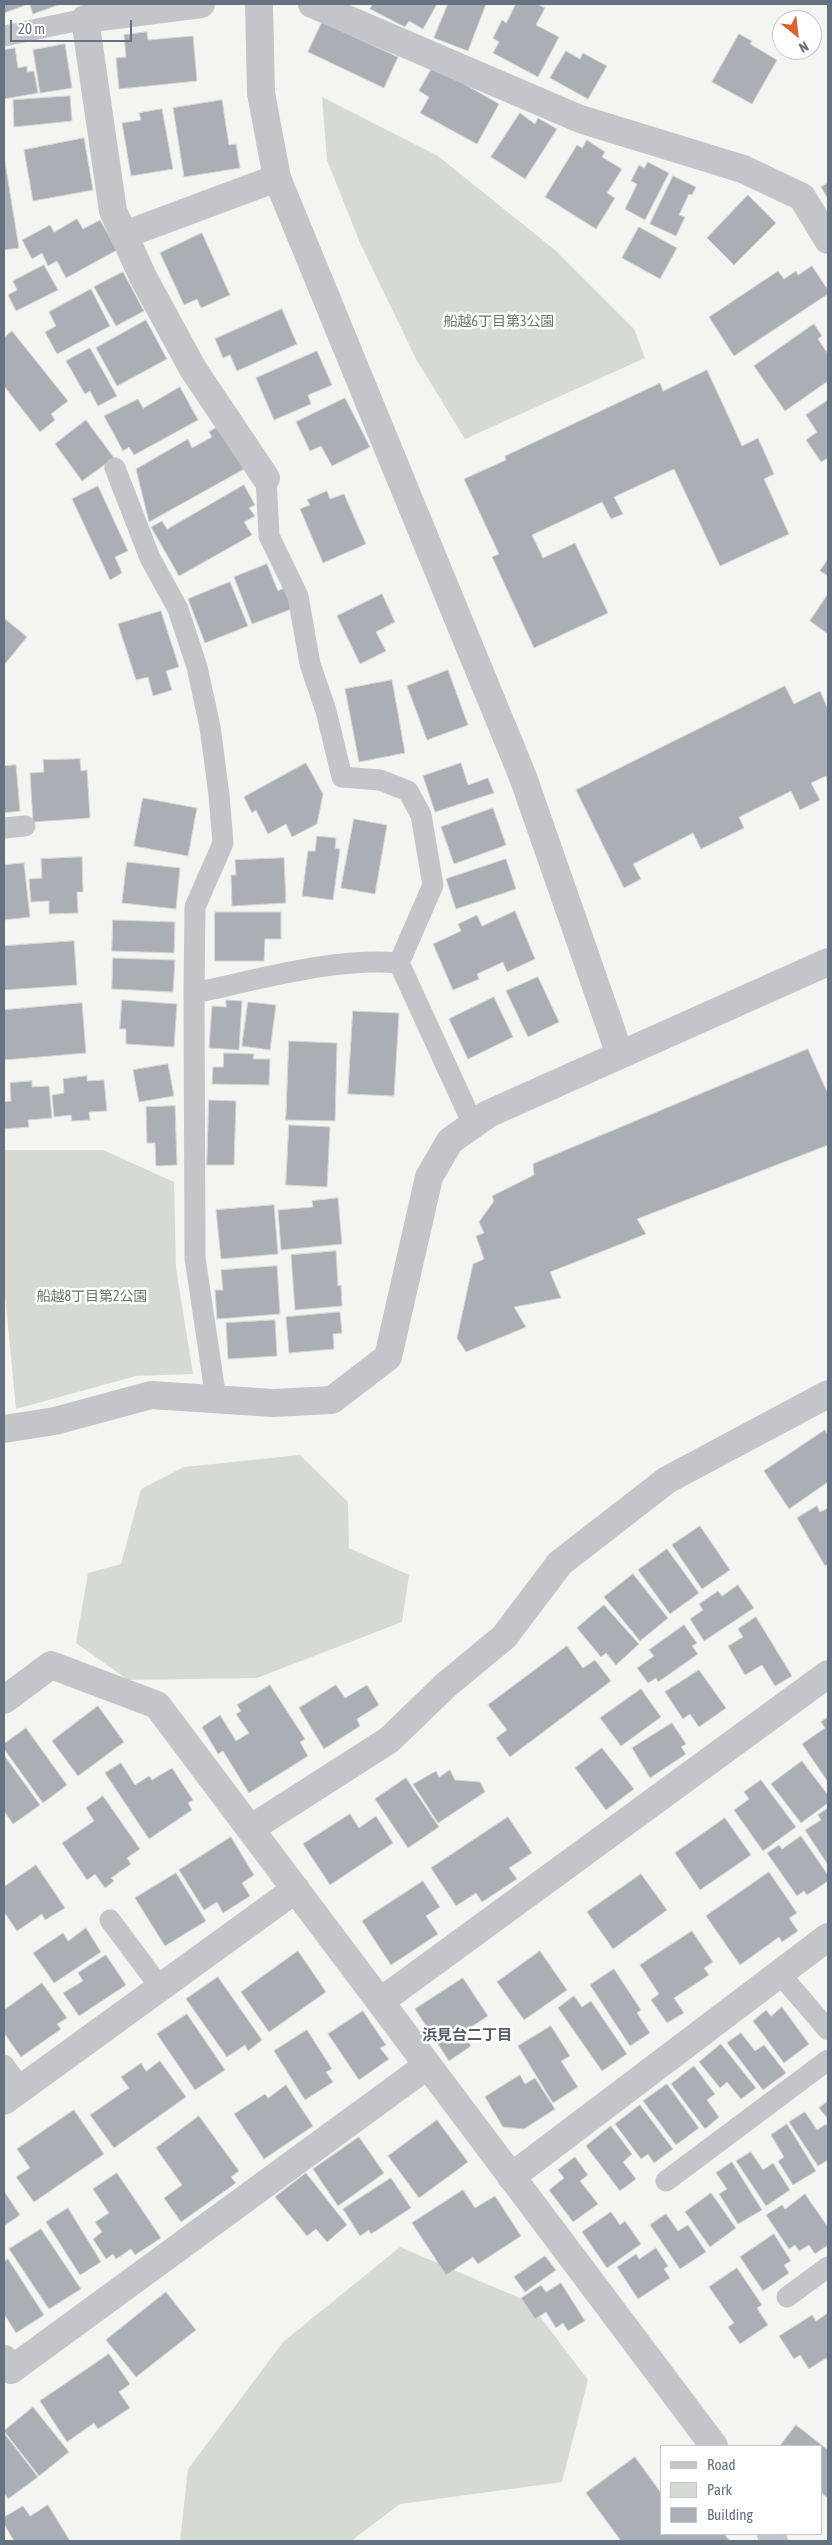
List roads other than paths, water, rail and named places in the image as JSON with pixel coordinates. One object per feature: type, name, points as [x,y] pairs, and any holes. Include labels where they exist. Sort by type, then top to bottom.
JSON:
[{"type":"street","points":[[201,4],[117,10],[85,19],[113,211],[143,277],[193,369],[266,478]]},
{"type":"street","points":[[259,4],[261,93],[277,178],[523,777],[620,1055]]},
{"type":"street","points":[[312,4],[580,118],[743,169],[802,197],[828,240]]},
{"type":"street","points":[[124,235],[277,178]]},
{"type":"street","points":[[4,1429],[55,1422],[151,1395],[273,1403],[332,1400],[388,1357],[429,1176],[450,1141],[488,1114],[828,962]]},
{"type":"street","points":[[250,1830],[389,1740],[446,1685],[504,1637],[560,1563],[667,1480],[828,1394]]},
{"type":"street","points":[[4,1700],[51,1665],[157,1705],[713,2445]]},
{"type":"street","points":[[381,2001],[828,1674]]},
{"type":"street","points":[[12,2094],[296,1890]]},
{"type":"street","points":[[511,2176],[828,1937]]},
{"type":"street","points":[[6,2368],[428,2065]]},
{"type":"lane","points":[[4,36],[85,19]]},
{"type":"lane","points":[[115,468],[150,558],[178,609],[196,667],[210,727],[223,843],[195,908],[195,1258],[216,1399]]},
{"type":"lane","points":[[266,478],[269,536],[298,596],[310,664],[326,711],[342,776],[380,780],[408,791],[421,815],[433,885],[398,963],[473,1124]]},
{"type":"lane","points":[[4,828],[25,826]]},
{"type":"lane","points":[[194,993],[298,971],[374,961],[398,963]]},
{"type":"lane","points":[[110,1920],[160,1987]]},
{"type":"lane","points":[[780,1973],[828,2030]]},
{"type":"lane","points":[[666,2181],[828,2060]]},
{"type":"lane","points":[[4,2065],[12,2094]]},
{"type":"lane","points":[[787,2297],[826,2274]]},
{"type":"district","name":"浜見台二丁目","points":[[467,2035]]},
{"type":"park label","name":"船越6丁目第3公園","points":[[499,322]]},
{"type":"park label","name":"船越8丁目第2公園","points":[[92,1297]]}]
